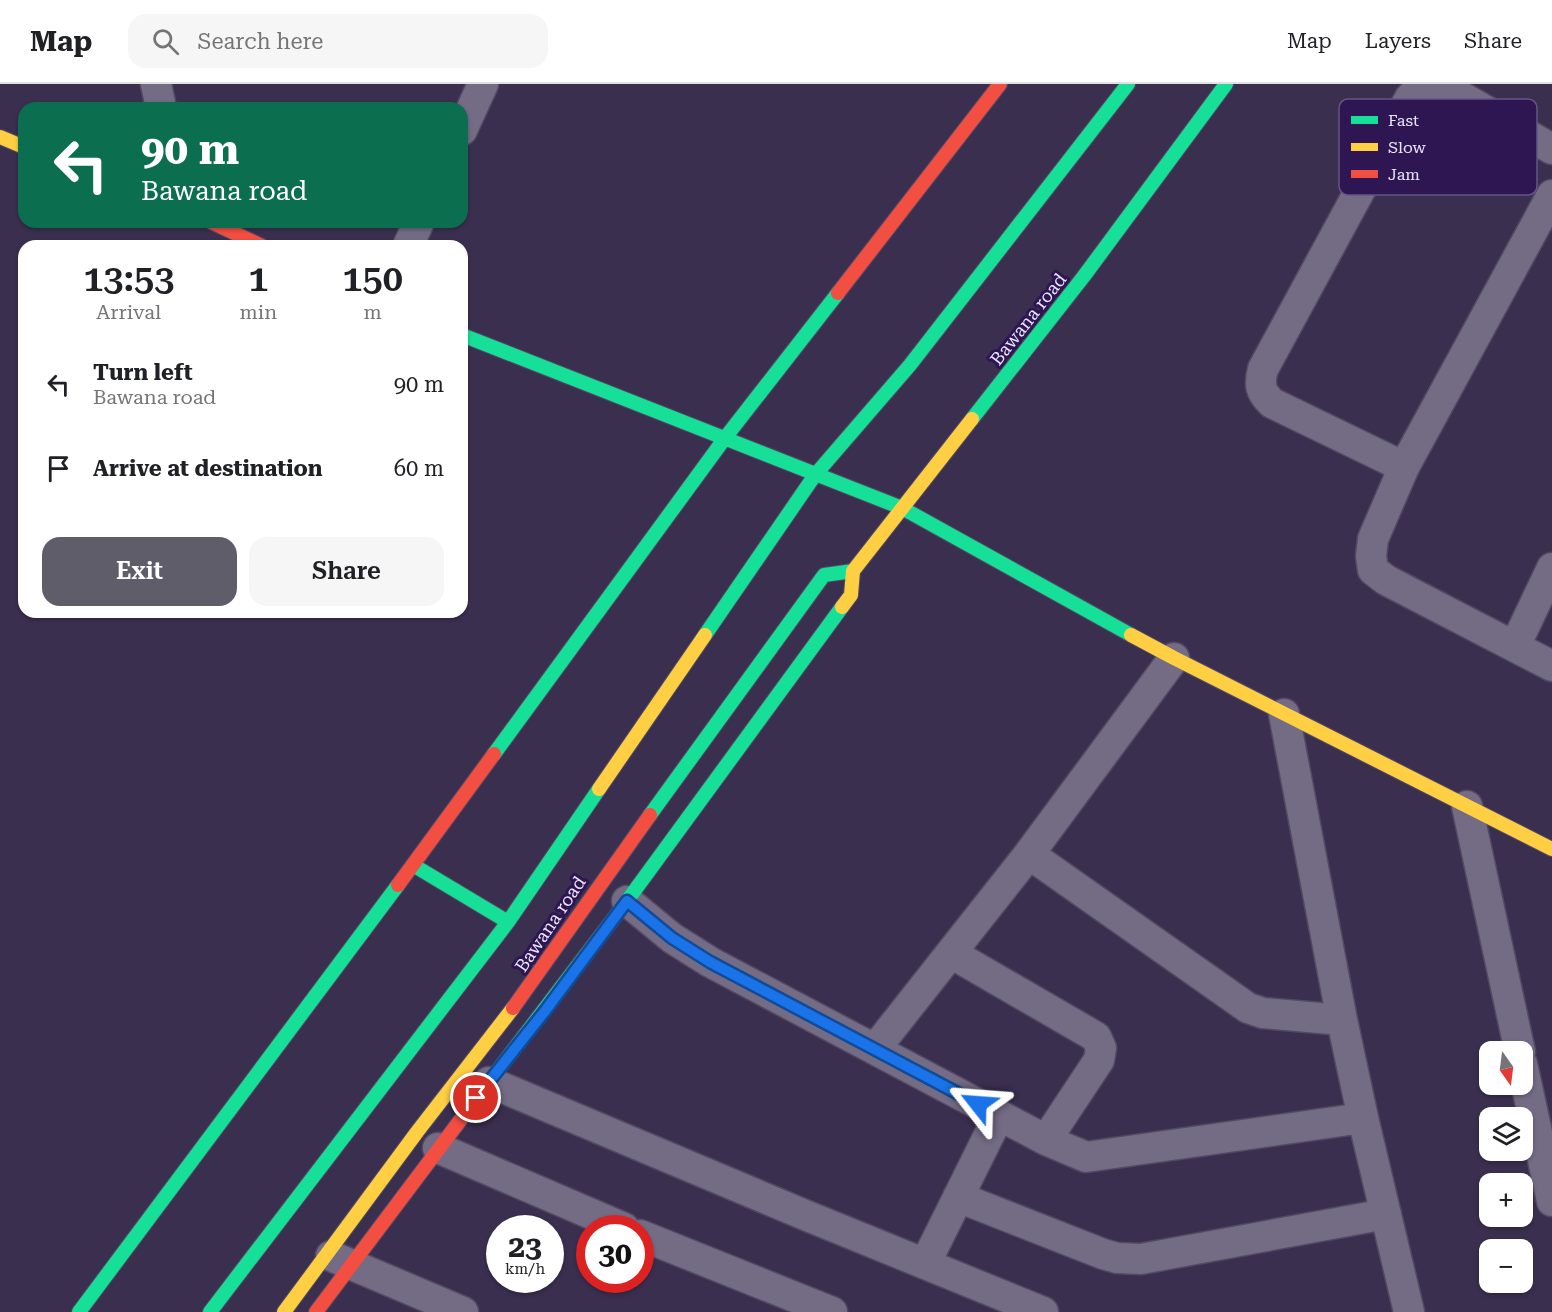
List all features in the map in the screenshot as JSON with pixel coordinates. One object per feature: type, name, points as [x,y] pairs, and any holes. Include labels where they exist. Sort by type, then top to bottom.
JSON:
[{"type":"street","points":[[156,84],[160,102]]},
{"type":"street","points":[[468,117],[483,84]]},
{"type":"street","points":[[79,1312],[413,865],[656,536],[725,438],[1000,84]]},
{"type":"street","points":[[210,1312],[507,922],[815,475],[910,365],[1128,84]]},
{"type":"street","name":"Bawana road","points":[[284,1312],[340,1259],[438,1148],[545,1011],[851,595],[853,571],[1084,276],[1226,84]]},
{"type":"street","points":[[1409,99],[1418,90],[1429,85],[1448,89],[1465,99]]},
{"type":"street","points":[[0,137],[18,144]]},
{"type":"street","points":[[1537,140],[1552,149]]},
{"type":"street","points":[[1357,195],[1263,369],[1260,381],[1262,393],[1272,403],[1404,467]]},
{"type":"street","points":[[1552,195],[1404,467],[1373,539],[1371,556],[1373,570],[1386,580],[1552,666]]},
{"type":"street","points":[[224,228],[249,240]]},
{"type":"street","points":[[468,337],[902,508],[1174,658],[1552,849]]},
{"type":"street","points":[[1515,646],[1552,568]]},
{"type":"street","name":"Bawana road","points":[[316,1312],[340,1259],[417,1132],[524,994],[601,882],[824,575],[853,571]]},
{"type":"street","points":[[875,1049],[1029,854],[1174,658]]},
{"type":"street","points":[[1284,714],[1342,1020],[1409,1312]]},
{"type":"street","points":[[1467,806],[1518,1041]]},
{"type":"street","points":[[1029,854],[1248,1008],[1263,1013],[1342,1020]]},
{"type":"street","points":[[413,865],[507,922]]},
{"type":"street","points":[[627,901],[672,938],[710,962],[1046,1140],[1086,1157],[1363,1118]]},
{"type":"street","points":[[951,953],[1096,1037],[1101,1048],[1099,1060],[1046,1140]]},
{"type":"street","points":[[489,1082],[1043,1312]]},
{"type":"street","points":[[1532,1095],[1546,1142],[1552,1201]]},
{"type":"street","points":[[925,1264],[999,1115]]},
{"type":"street","points":[[438,1148],[594,1215]]},
{"type":"street","points":[[958,1197],[1103,1254],[1117,1258],[1141,1259],[1386,1214]]},
{"type":"street","points":[[654,1241],[832,1312]]},
{"type":"street","points":[[340,1259],[464,1312]]},
{"type":"traffic: fast","points":[[705,635],[815,475],[910,365],[1128,84]]},
{"type":"traffic: fast","points":[[972,419],[1084,276],[1226,84]]},
{"type":"traffic: fast","points":[[494,754],[725,438],[838,293]]},
{"type":"traffic: fast","points":[[468,337],[902,508],[1131,635]]},
{"type":"traffic: fast","points":[[650,815],[824,575],[853,571]]},
{"type":"traffic: fast","points":[[495,1074],[627,901],[842,607]]},
{"type":"traffic: fast","points":[[210,1312],[508,922],[599,789]]},
{"type":"traffic: fast","points":[[413,865],[508,922]]},
{"type":"traffic: fast","points":[[79,1312],[398,885]]},
{"type":"traffic: slow","points":[[0,137],[18,144]]},
{"type":"traffic: slow","points":[[842,607],[851,595],[853,571],[972,419]]},
{"type":"traffic: slow","points":[[599,789],[705,635]]},
{"type":"traffic: slow","points":[[1131,635],[1552,849]]},
{"type":"traffic: slow","points":[[284,1312],[417,1132],[513,1008]]},
{"type":"traffic: jam","points":[[838,293],[1000,84]]},
{"type":"traffic: jam","points":[[224,228],[249,240]]},
{"type":"traffic: jam","points":[[398,885],[494,754]]},
{"type":"traffic: jam","points":[[513,1008],[650,815]]},
{"type":"traffic: jam","points":[[316,1312],[495,1074]]},
{"type":"route","points":[[476,1098],[545,1011],[627,901],[672,938],[710,962],[978,1104]]}]
